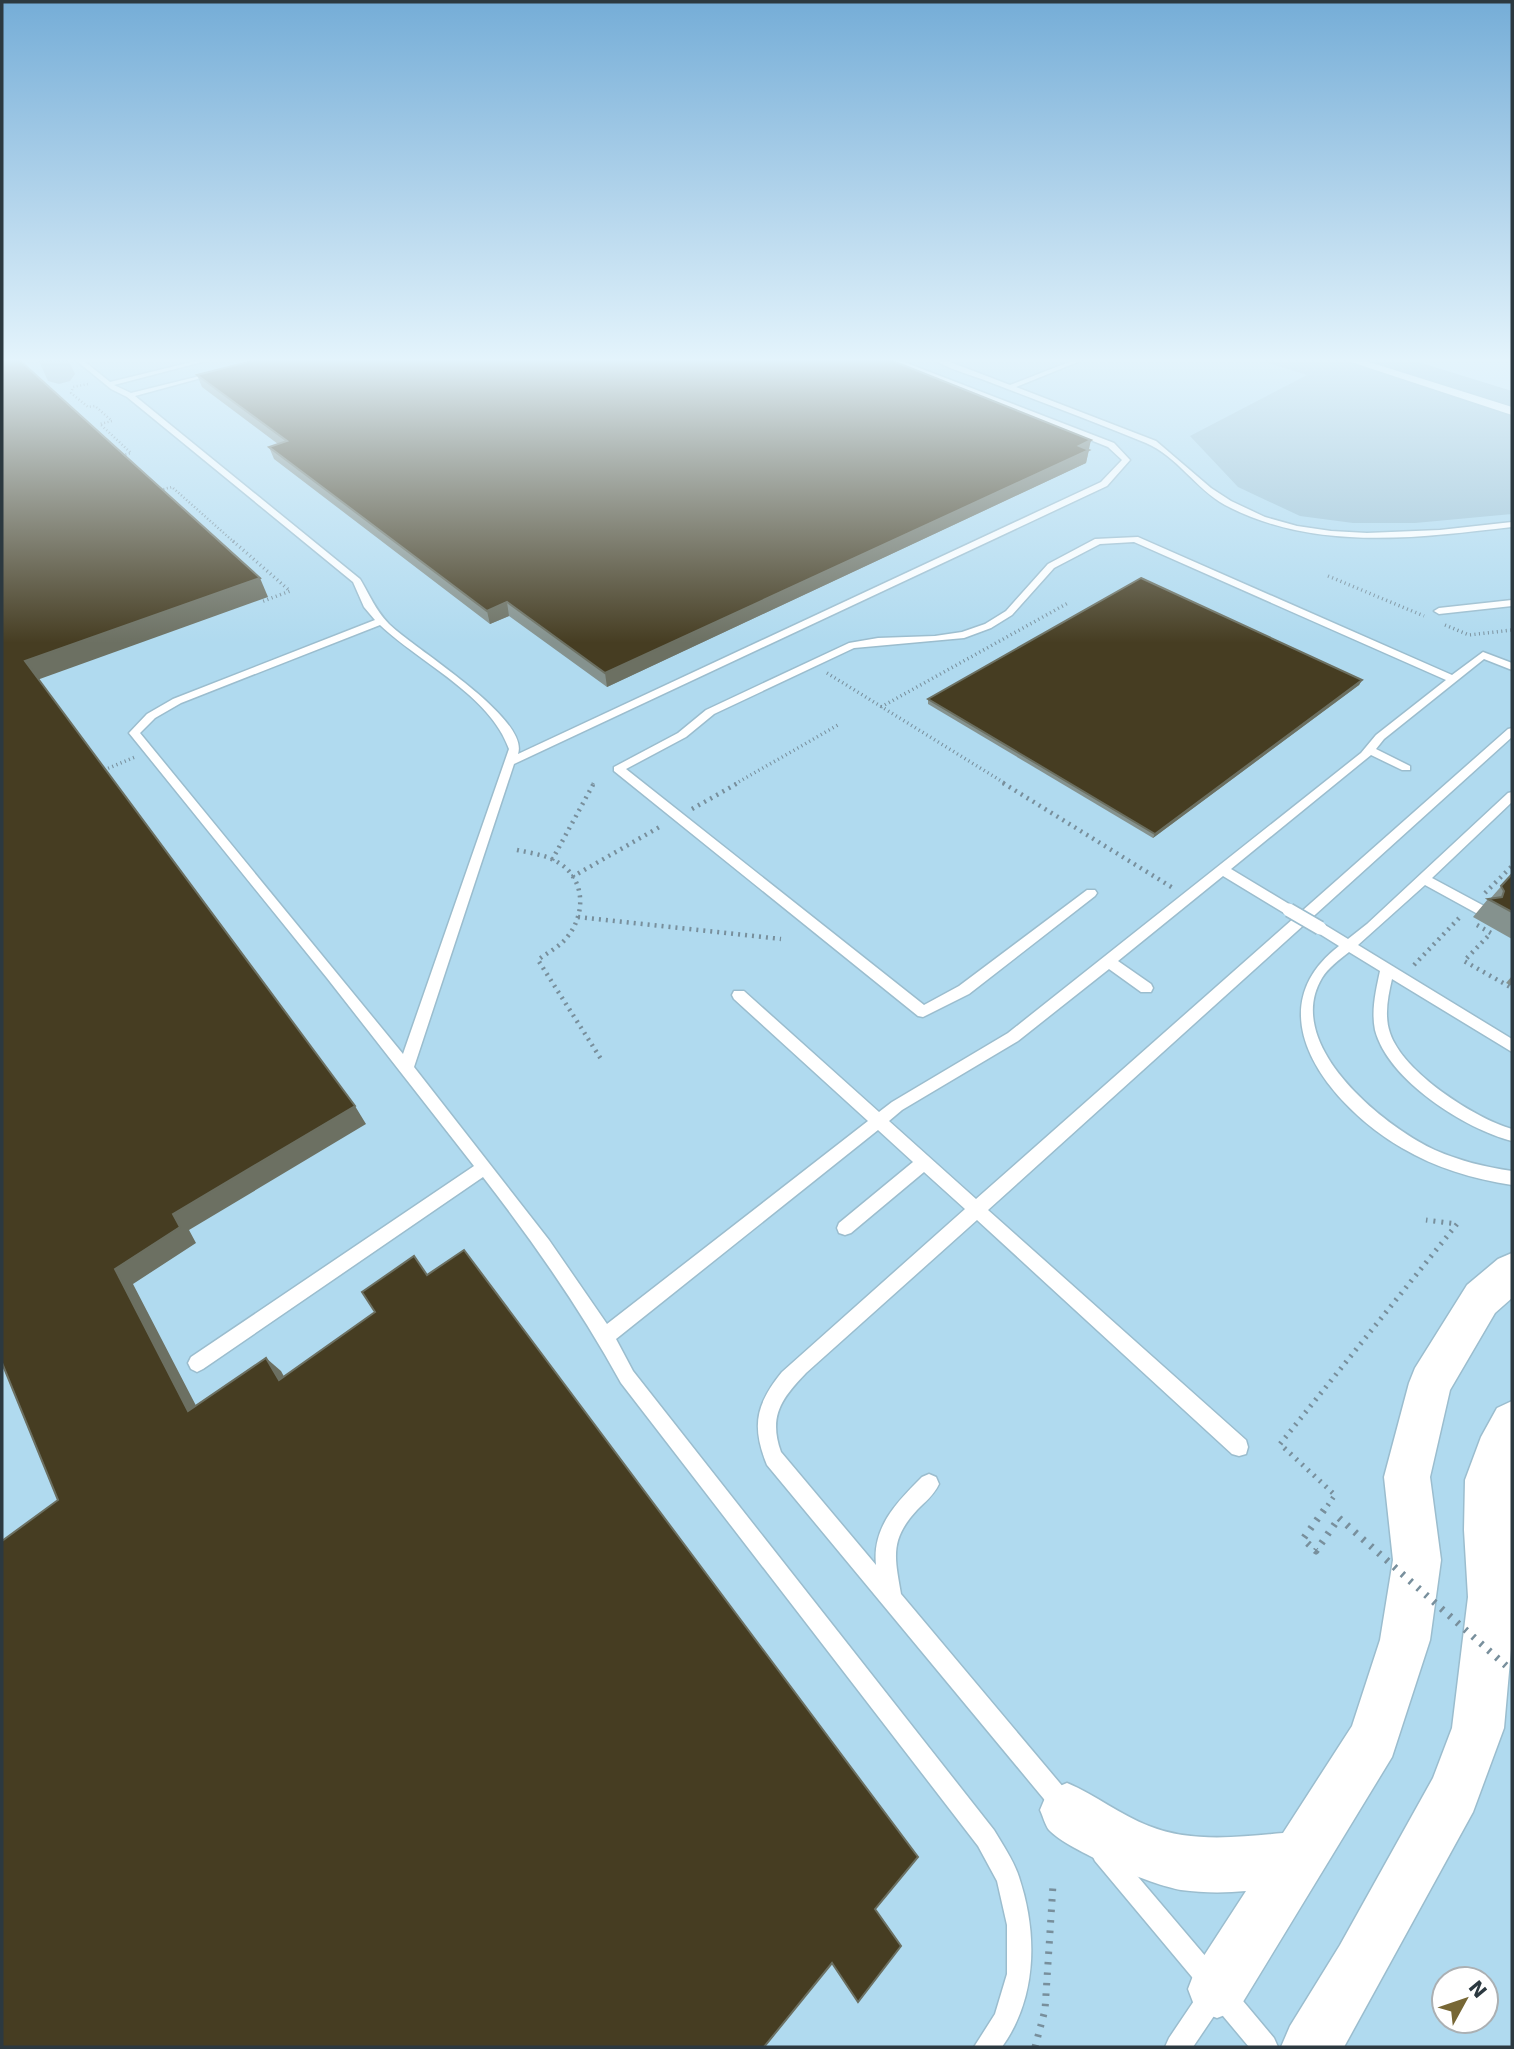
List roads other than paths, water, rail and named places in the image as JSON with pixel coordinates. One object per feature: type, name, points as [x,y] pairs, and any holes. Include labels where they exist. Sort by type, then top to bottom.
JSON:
[{"type":"street","points":[[1217,1989],[1374,1739],[1405,1640],[1417,1560],[1407,1477],[1430,1383],[1481,1299],[1512,1272]]},
{"type":"street","points":[[1311,2047],[1360,1965],[1454,1793],[1478,1728],[1492,1597],[1487,1530],[1488,1479],[1512,1423]]},
{"type":"street","points":[[1067,1810],[1105,1836],[1178,1862],[1223,1865],[1300,1858]]},
{"type":"lane","points":[[200,453],[357,581],[372,611],[497,717],[513,740],[514,749],[510,762],[406,1068]]},
{"type":"lane","points":[[510,762],[1104,484],[1126,460],[1119,453]]},
{"type":"lane","points":[[1167,453],[1221,499],[1243,510],[1289,526],[1331,534],[1377,537],[1510,526]]},
{"type":"lane","points":[[1090,893],[964,990],[923,1012],[618,769],[682,736],[710,712],[852,645],[945,638],[964,635],[988,626],[1009,614],[1051,566],[1098,541],[1135,539],[1453,679]]},
{"type":"lane","points":[[1439,611],[1512,603]]},
{"type":"lane","points":[[382,621],[177,701],[151,716],[134,733],[406,1068],[564,1270],[606,1336],[627,1377],[986,1838],[1008,1878],[1019,1925],[1019,1974],[1006,2020],[987,2047]]},
{"type":"lane","points":[[606,1336],[897,1106],[1013,1037],[1224,871],[1370,750],[1380,737],[1483,655],[1512,667]]},
{"type":"lane","points":[[1265,2047],[774,1458],[766,1430],[771,1401],[799,1369],[834,1336],[1512,731]]},
{"type":"lane","points":[[1370,750],[1406,768]]},
{"type":"lane","points":[[1512,796],[1316,976],[1307,1003],[1311,1037],[1328,1072],[1361,1109],[1403,1140],[1452,1164],[1512,1178]]},
{"type":"lane","points":[[1224,871],[1512,1046]]},
{"type":"lane","points":[[1423,879],[1481,909]]},
{"type":"lane","points":[[1109,962],[1146,988]]},
{"type":"lane","points":[[1387,968],[1381,999],[1381,1024],[1387,1042],[1399,1061],[1427,1087],[1460,1110],[1485,1125],[1512,1135]]},
{"type":"lane","points":[[739,995],[1239,1447]]},
{"type":"lane","points":[[845,1228],[925,1162]]},
{"type":"lane","points":[[197,1363],[484,1168]]},
{"type":"lane","points":[[892,1599],[886,1572],[885,1542],[888,1530],[893,1520],[929,1484]]},
{"type":"lane","points":[[1178,2047],[1217,1989]]}]
